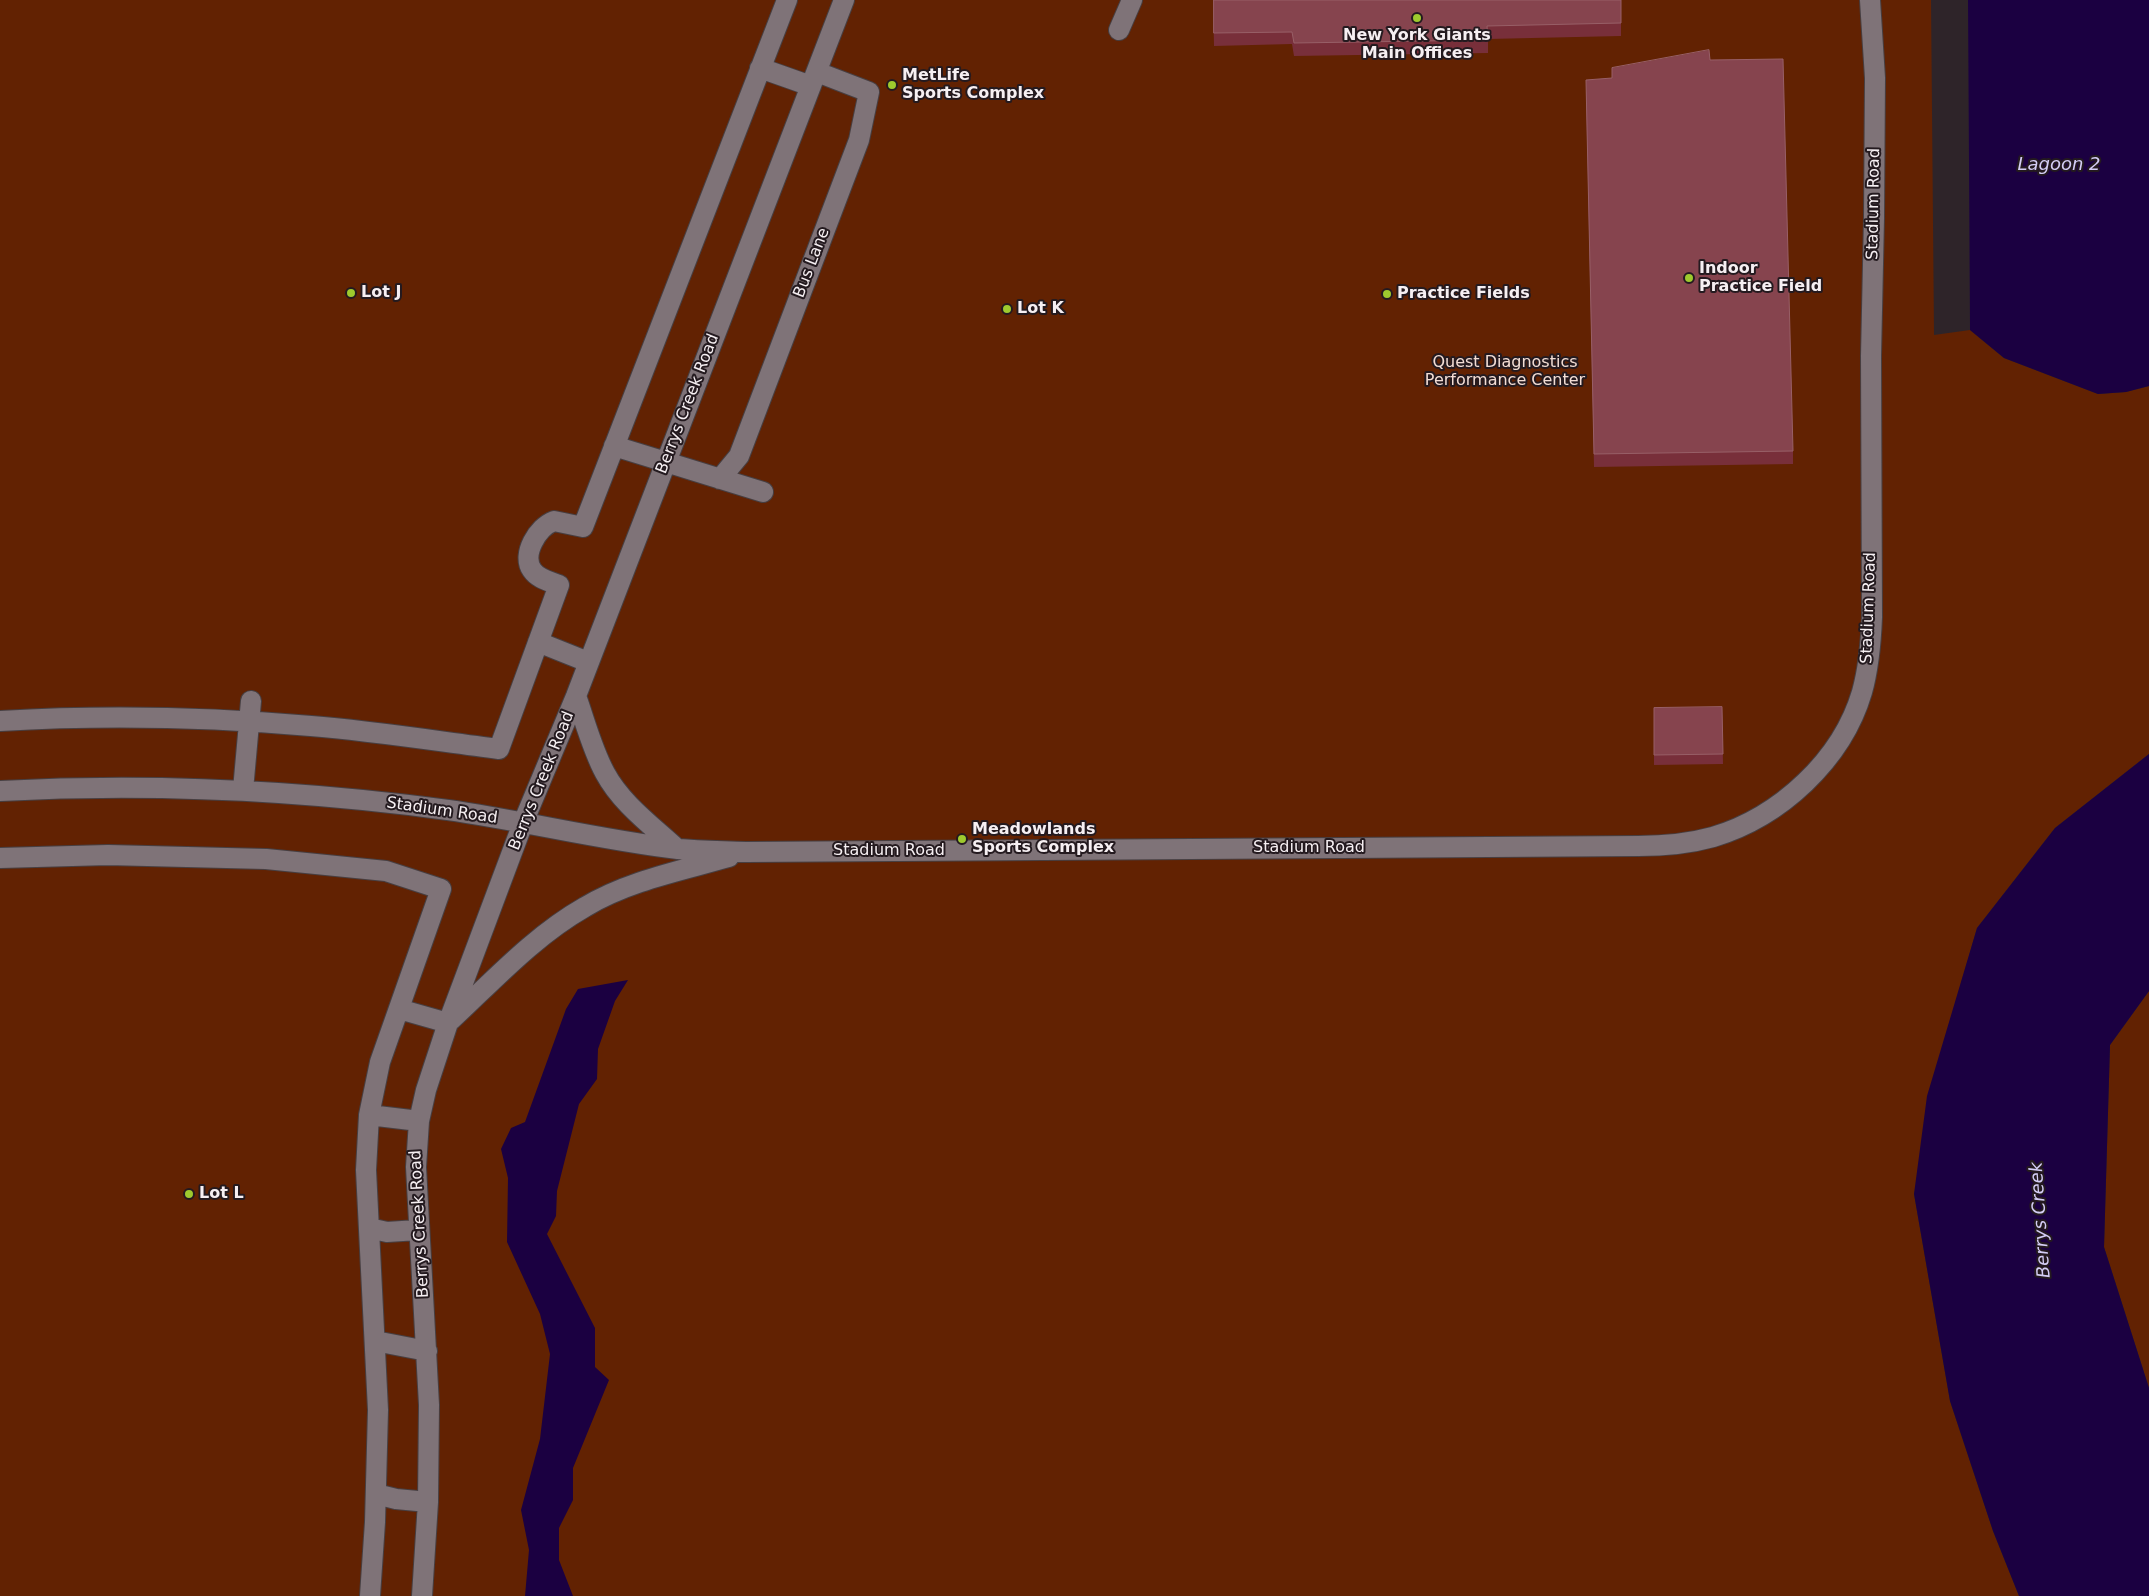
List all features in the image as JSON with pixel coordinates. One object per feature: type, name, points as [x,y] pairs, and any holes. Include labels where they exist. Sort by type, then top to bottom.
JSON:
[{"type":"street","points":[[0,721],[84,718],[249,722],[385,733],[499,749],[559,585],[542,579],[532,570],[529,558],[532,546],[541,528],[554,521],[583,527],[787,0]]},
{"type":"street","name":"Berrys Creek Road","points":[[422,1596],[428,1502],[427,1351],[418,1230],[416,1167],[419,1122],[426,1090],[448,1023],[523,823],[576,696],[844,0]]},
{"type":"street","points":[[1119,30],[1132,0]]},
{"type":"street","name":"Stadium Road","points":[[0,790],[117,787],[243,790],[335,796],[401,804],[676,848],[746,852],[1660,846],[1698,841],[1729,832],[1762,815],[1790,797],[1826,758],[1849,722],[1862,693],[1870,654],[1872,617],[1871,356],[1875,88],[1870,0]]},
{"type":"street","points":[[760,68],[814,79]]},
{"type":"street","name":"Bus Lane","points":[[720,479],[739,456],[859,140],[868,92],[814,79]]},
{"type":"street","points":[[614,446],[762,492]]},
{"type":"street","points":[[538,642],[588,662]]},
{"type":"street","points":[[576,696],[599,760],[612,784],[631,807],[676,848]]},
{"type":"street","points":[[243,790],[250,701]]},
{"type":"street","points":[[399,1009],[448,1023],[523,953],[553,928],[585,907],[644,882],[746,852]]},
{"type":"street","points":[[0,858],[108,855],[266,859],[386,871],[441,889],[380,1062],[369,1115],[366,1170],[378,1410],[376,1494],[370,1596]]},
{"type":"street","points":[[369,1115],[419,1122]]},
{"type":"street","points":[[369,1228],[387,1232],[418,1230]]},
{"type":"street","points":[[375,1342],[427,1351]]},
{"type":"street","points":[[376,1494],[428,1502]]},
{"type":"green space","name":"Meadowlands Sports Complex","points":[[0,0],[1931,0],[1934,335],[1970,330],[2004,358],[2098,394],[2126,392],[2149,386],[2149,754],[2055,828],[1977,928],[1956,1001],[1914,1194],[1950,1401],[1993,1531],[2019,1596],[0,1596]]},
{"type":"green space","points":[[2149,991],[2149,1388],[2104,1247],[2110,1045]]},
{"type":"water","name":"Lagoon 2","points":[[1968,0],[2149,0],[2149,386],[2126,392],[2098,394],[2004,358],[1970,330]]},
{"type":"water","name":"Berrys Creek","points":[[2149,754],[2149,991],[2110,1045],[2104,1247],[2149,1388],[2149,1596],[2019,1596],[1993,1531],[1950,1401],[1914,1194],[1927,1096],[1977,928],[2055,828]]},
{"type":"water","points":[[628,980],[615,1001],[598,1049],[597,1079],[579,1104],[557,1191],[556,1216],[547,1234],[595,1328],[595,1367],[609,1380],[573,1468],[573,1500],[559,1528],[559,1560],[573,1596],[525,1596],[529,1550],[521,1510],[540,1439],[550,1354],[540,1314],[507,1242],[508,1178],[501,1149],[511,1128],[525,1122],[566,1009],[578,989]]},
{"type":"building","name":"New York Giants Main Offices","points":[[1214,0],[1621,0],[1621,23],[1487,26],[1488,40],[1294,43],[1292,32],[1214,33]]},
{"type":"building","name":"Indoor Practice Field","points":[[1709,50],[1710,60],[1783,59],[1793,451],[1594,454],[1586,80],[1612,78],[1612,68]]},
{"type":"building","points":[[1722,707],[1723,754],[1654,755],[1654,708]]},
{"type":"place","name":"New York Giants Main Offices","points":[[1417,18]]},
{"type":"place","name":"MetLife Sports Complex","points":[[892,85]]},
{"type":"place","name":"Indoor Practice Field","points":[[1689,278]]},
{"type":"place","name":"Lot J","points":[[351,293]]},
{"type":"place","name":"Practice Fields","points":[[1387,294]]},
{"type":"place","name":"Lot K","points":[[1007,309]]},
{"type":"place","name":"Meadowlands Sports Complex","points":[[962,839]]},
{"type":"place","name":"Lot L","points":[[189,1194]]},
{"type":"park label","name":"Quest Diagnostics Performance Center","points":[[1505,372]]}]
